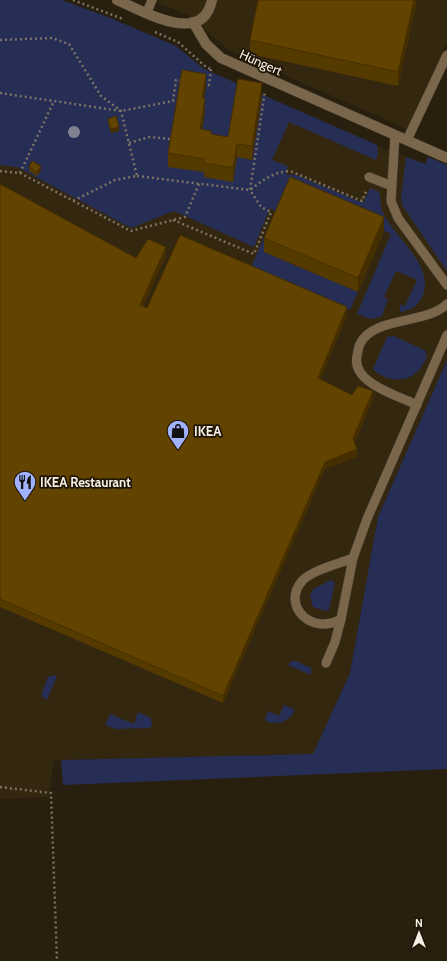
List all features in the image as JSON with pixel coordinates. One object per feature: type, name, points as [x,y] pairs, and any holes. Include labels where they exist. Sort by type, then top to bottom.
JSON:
[{"type":"street","points":[[117,0],[174,23],[193,22],[204,16],[208,11],[212,0]]},
{"type":"street","name":"Hüngert","points":[[193,22],[206,44],[221,58],[447,158]]},
{"type":"lane","points":[[147,12],[152,0]]},
{"type":"lane","points":[[407,140],[447,55]]},
{"type":"lane","points":[[395,135],[391,201],[398,218],[447,286]]},
{"type":"lane","points":[[371,177],[392,186]]},
{"type":"lane","points":[[417,405],[371,384],[361,374],[356,360],[360,344],[371,332],[385,326],[428,315],[441,310],[447,304]]},
{"type":"lane","points":[[326,663],[335,642],[353,558],[367,519],[447,335]]},
{"type":"lane","points":[[341,619],[332,624],[320,624],[308,620],[299,612],[296,601],[298,590],[302,581],[312,574],[353,558]]},
{"type":"path","points":[[0,40],[52,38],[69,44],[101,96],[121,111],[137,176]]},
{"type":"path","points":[[196,83],[209,85],[211,69]]},
{"type":"path","points":[[173,220],[254,254],[271,212],[261,207],[250,190],[267,78]]},
{"type":"path","points":[[0,93],[121,111],[155,103],[173,101],[176,80],[189,82]]},
{"type":"path","points":[[20,173],[54,101]]},
{"type":"path","points":[[129,143],[149,137],[171,139]]},
{"type":"path","points":[[0,171],[20,173],[131,231],[186,217],[199,184]]},
{"type":"path","points":[[73,201],[115,180],[137,176],[250,190],[269,175],[290,171],[362,201],[371,177]]},
{"type":"path","points":[[0,787],[51,793],[57,961]]},
{"type":"shaded area","points":[[0,0],[62,0],[176,46],[204,69],[383,148],[425,164],[428,157],[447,165],[447,360],[378,517],[350,673],[313,754],[54,760],[49,797],[0,799]]},
{"type":"shaded area","points":[[0,0],[62,0],[113,19],[176,46],[204,69],[377,145],[378,153],[376,160],[289,122],[272,160],[288,166],[285,174],[296,175],[363,203],[370,188],[379,192],[383,213],[412,252],[423,273],[425,284],[423,295],[417,305],[411,309],[400,312],[400,304],[405,306],[417,280],[396,271],[384,297],[388,299],[382,316],[371,319],[357,314],[391,234],[291,191],[264,252],[358,292],[350,310],[253,268],[252,265],[275,211],[270,208],[254,247],[174,211],[131,228],[17,167],[0,165]]},
{"type":"shaded area","points":[[150,0],[447,0],[447,42],[407,129],[228,50],[187,14]]},
{"type":"shaded area","points":[[406,157],[425,164],[428,157],[447,165],[447,271],[402,205],[401,198]]},
{"type":"shaded area","points":[[394,336],[426,351],[427,353],[425,361],[418,372],[406,379],[399,380],[385,377],[378,374],[373,369],[387,337]]},
{"type":"shaded area","points":[[447,360],[447,769],[63,785],[61,760],[313,754],[350,673],[378,517]]},
{"type":"shaded area","points":[[331,580],[335,582],[329,610],[326,611],[313,607],[310,596],[313,589]]},
{"type":"shaded area","points":[[291,661],[296,661],[311,668],[311,675],[288,665]]},
{"type":"shaded area","points":[[54,675],[57,676],[47,700],[42,696],[42,693],[48,677]]},
{"type":"shaded area","points":[[284,705],[295,710],[287,720],[279,723],[266,721],[265,718],[268,711],[279,716]]},
{"type":"shaded area","points":[[138,712],[151,718],[152,726],[149,728],[116,729],[105,725],[110,714],[134,724]]},
{"type":"building","points":[[258,0],[414,0],[398,72],[250,40]]},
{"type":"building","points":[[182,70],[206,74],[202,98],[205,98],[200,129],[211,131],[211,134],[228,137],[238,79],[262,83],[252,146],[237,144],[233,168],[204,163],[204,159],[168,153]]},
{"type":"building","points":[[116,116],[119,127],[111,129],[108,119]]},
{"type":"building","points":[[32,161],[41,166],[37,172],[29,167]]},
{"type":"building","points":[[290,177],[384,217],[358,278],[264,238]]},
{"type":"building","name":"IKEA","points":[[0,184],[136,258],[148,239],[166,247],[140,305],[147,308],[180,235],[347,307],[318,378],[352,395],[358,386],[373,391],[353,438],[357,449],[325,462],[223,696],[0,599]]},
{"type":"place","name":"IKEA","points":[[178,450]]},
{"type":"place","name":"IKEA Restaurant","points":[[25,502]]}]
